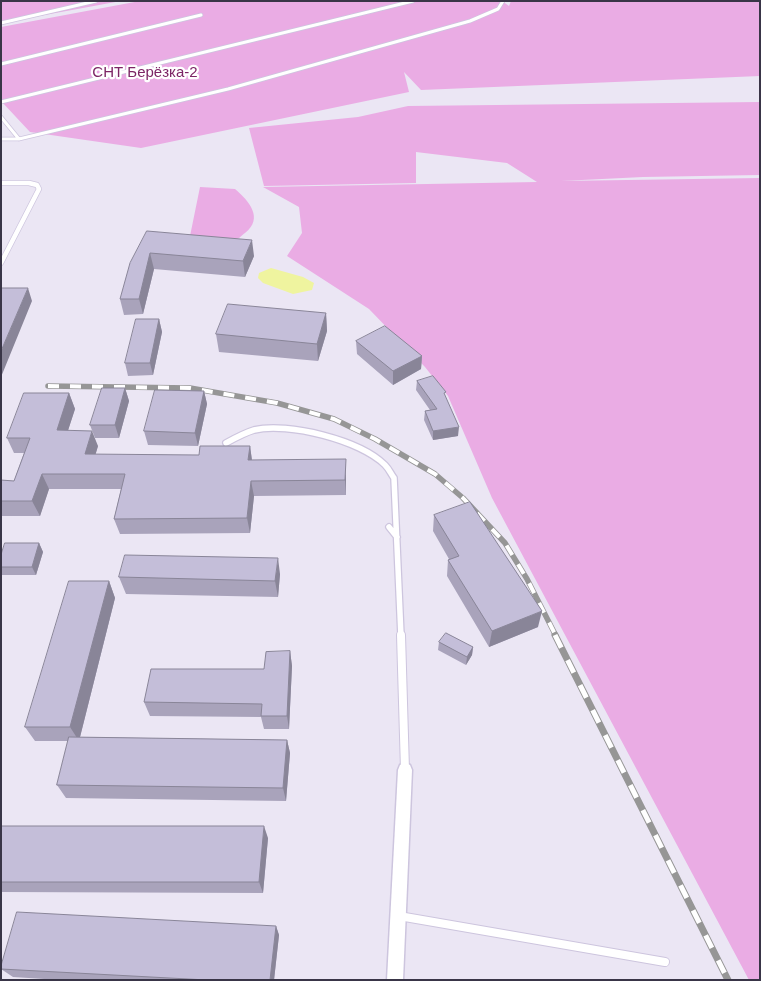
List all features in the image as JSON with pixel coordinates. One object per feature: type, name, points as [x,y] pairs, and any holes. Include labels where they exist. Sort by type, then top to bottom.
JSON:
[{"type":"street","points":[[396,980],[404,770]]},
{"type":"lane","points":[[1,23],[96,1]]},
{"type":"lane","points":[[1,102],[413,1]]},
{"type":"lane","points":[[1,139],[19,139],[228,89],[470,21],[498,9],[503,1]]},
{"type":"lane","points":[[1,64],[200,15]]},
{"type":"lane","points":[[1,117],[19,139]]},
{"type":"lane","points":[[1,183],[28,183],[37,185],[39,189],[1,263]]},
{"type":"lane","points":[[226,443],[256,430],[314,433],[351,444],[381,460],[391,469],[394,478],[404,697],[404,770]]},
{"type":"lane","points":[[389,527],[397,537]]},
{"type":"lane","points":[[398,916],[665,962]]},
{"type":"green space","points":[[1,1],[121,1],[1,23]]},
{"type":"green space","name":"СНТ Берёзка-2","points":[[140,1],[502,1],[509,6],[511,1],[760,1],[760,76],[421,90],[404,72],[409,92],[141,148],[30,132],[1,101],[1,27]]},
{"type":"green space","points":[[760,102],[760,175],[643,177],[561,181],[760,178],[760,980],[749,980],[492,498],[448,396],[425,367],[369,309],[287,256],[302,233],[299,207],[263,187],[537,182],[507,163],[416,152],[416,183],[264,186],[249,128],[358,117],[408,106]]},
{"type":"green space","points":[[200,187],[235,189],[252,210],[254,216],[251,227],[237,239],[189,241]]},
{"type":"shaded area","points":[[271,268],[303,277],[314,283],[312,290],[293,294],[263,283],[258,278],[259,273]]},
{"type":"building","points":[[147,231],[252,240],[243,261],[150,253],[139,299],[120,299],[130,263]]},
{"type":"building","points":[[1,288],[28,288],[1,351]]},
{"type":"building","points":[[228,304],[326,313],[317,344],[216,334]]},
{"type":"building","points":[[136,319],[159,319],[150,363],[125,363]]},
{"type":"building","points":[[385,326],[422,356],[393,371],[356,341]]},
{"type":"building","points":[[433,376],[446,392],[444,393],[459,427],[433,431],[425,411],[437,409],[417,381]]},
{"type":"building","points":[[102,388],[125,388],[115,425],[90,425]]},
{"type":"building","points":[[155,390],[204,391],[195,433],[144,431]]},
{"type":"building","points":[[24,393],[69,393],[57,430],[92,431],[85,454],[199,455],[200,446],[250,446],[248,460],[346,459],[345,480],[251,481],[247,518],[114,519],[125,474],[42,474],[32,501],[1,501],[1,480],[14,481],[30,438],[7,438]]},
{"type":"building","points":[[470,502],[542,611],[492,631],[448,560],[459,556],[434,515]]},
{"type":"building","points":[[5,543],[39,543],[32,567],[1,567],[1,555]]},
{"type":"building","points":[[125,555],[278,558],[275,581],[119,577]]},
{"type":"building","points":[[69,581],[109,581],[70,727],[25,727]]},
{"type":"building","points":[[446,633],[473,647],[467,657],[439,642]]},
{"type":"building","points":[[290,651],[287,716],[261,716],[262,704],[144,702],[151,669],[264,669],[266,652]]},
{"type":"building","points":[[69,737],[287,740],[283,788],[57,785]]},
{"type":"building","points":[[1,826],[264,826],[259,882],[1,882]]},
{"type":"building","points":[[17,912],[276,926],[270,980],[207,980],[1,969]]},
{"type":"railway","points":[[48,386],[190,388],[277,403],[334,419],[375,439],[435,474],[463,498],[505,543],[527,579],[556,636]]},
{"type":"railway","points":[[555,635],[728,980]]}]
